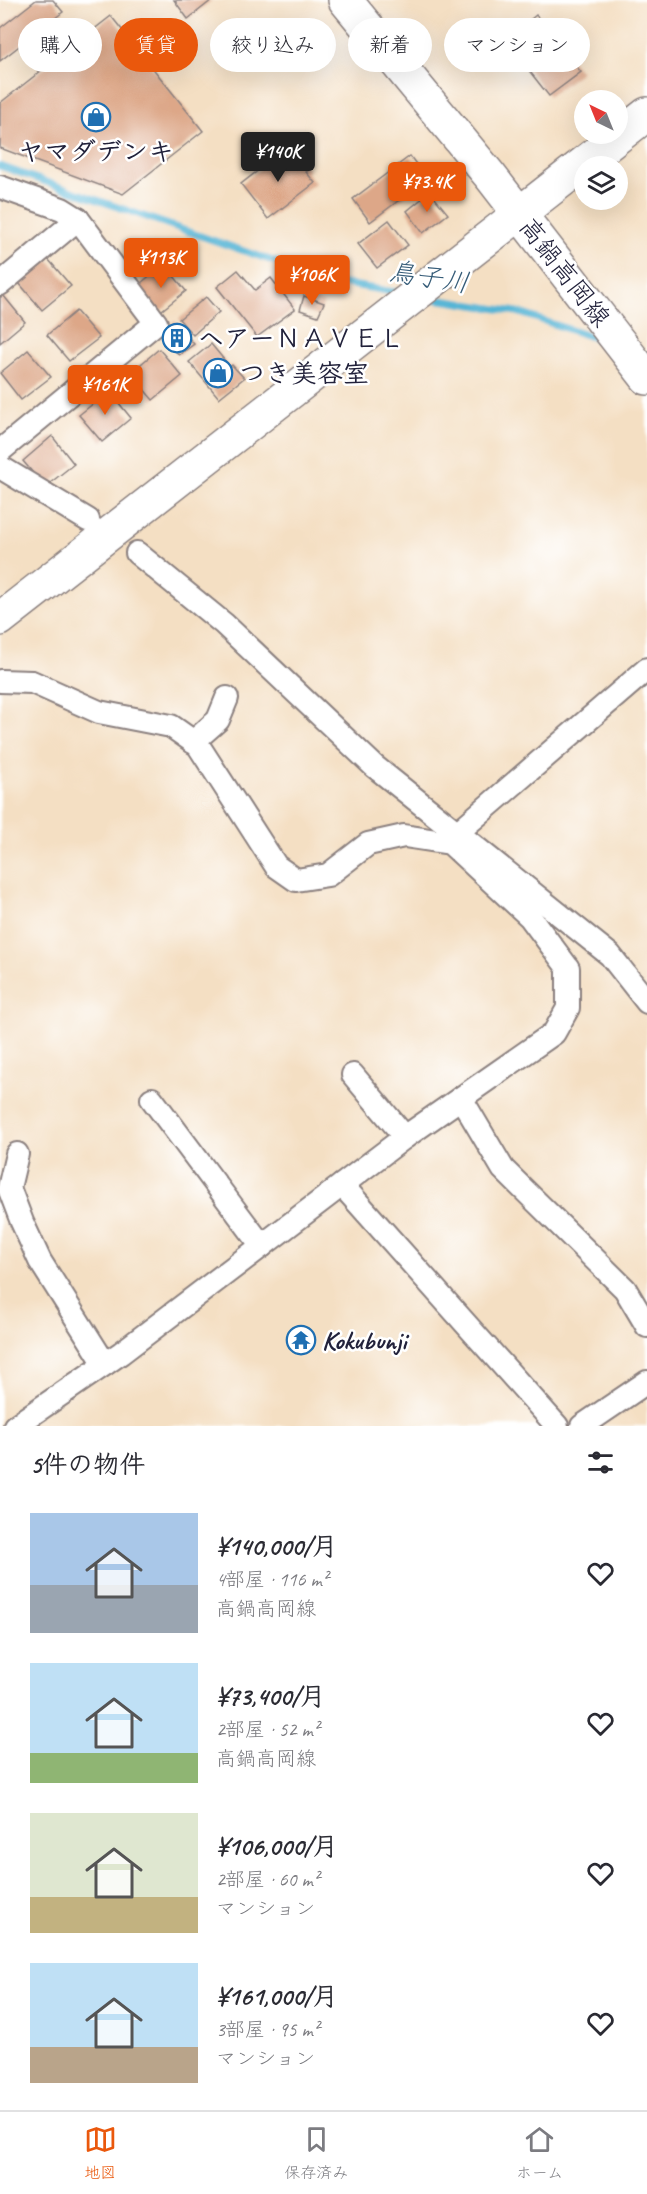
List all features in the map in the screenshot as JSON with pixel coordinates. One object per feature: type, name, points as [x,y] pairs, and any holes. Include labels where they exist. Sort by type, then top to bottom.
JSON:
[{"type":"street","name":"高鍋高岡線","points":[[348,1],[521,214],[647,378]]},
{"type":"street","points":[[0,619],[647,114]]},
{"type":"street","points":[[0,187],[62,209],[78,219],[156,323],[0,451]]},
{"type":"street","points":[[0,284],[78,219]]},
{"type":"street","points":[[0,466],[88,520]]},
{"type":"street","points":[[136,553],[224,624],[374,766],[454,837],[610,955],[647,1002]]},
{"type":"street","points":[[0,681],[32,682],[99,712],[171,726],[198,745],[276,866],[296,880],[327,874],[368,844],[404,836],[454,837],[647,669]]},
{"type":"street","points":[[193,742],[218,720],[227,698]]},
{"type":"street","points":[[15,1426],[105,1364],[405,1137],[554,1033],[568,1008],[568,968],[530,917],[454,837]]},
{"type":"street","points":[[353,1075],[405,1137]]},
{"type":"street","points":[[461,1098],[502,1169],[625,1289],[647,1326]]},
{"type":"street","points":[[152,1099],[262,1246]]},
{"type":"street","points":[[17,1154],[4,1186],[40,1261],[105,1364]]},
{"type":"street","points":[[342,1185],[556,1426]]},
{"type":"street","points":[[582,1426],[647,1382]]},
{"type":"building","points":[[36,0],[53,0],[63,12],[55,18],[18,18],[18,47],[0,61],[0,28]]},
{"type":"building","points":[[174,0],[212,0],[189,18]]},
{"type":"building","name":"ヤマダデンキ","points":[[111,16],[114,20],[114,72],[156,72],[203,131],[123,194],[0,148],[0,103],[40,72],[102,72],[102,23]]},
{"type":"building","points":[[530,72],[581,72],[549,96]]},
{"type":"building","points":[[287,148],[309,170],[306,172],[315,183],[268,219],[241,184]]},
{"type":"building","points":[[410,156],[427,179],[370,222],[353,199]]},
{"type":"building","points":[[430,192],[448,214],[423,233],[407,211]]},
{"type":"building","points":[[389,220],[408,245],[377,268],[358,244]]},
{"type":"building","points":[[48,259],[71,286],[42,310],[19,283]]},
{"type":"building","points":[[164,264],[186,291],[157,314],[135,288]]},
{"type":"building","points":[[238,270],[255,290],[271,278],[295,309],[257,337],[217,287]]},
{"type":"building","points":[[3,295],[25,322],[0,343],[0,298]]},
{"type":"building","points":[[304,296],[324,303],[318,316],[300,310]]},
{"type":"building","points":[[206,297],[219,312],[193,335],[179,319]]},
{"type":"building","points":[[76,311],[99,338],[69,361],[47,335]]},
{"type":"building","name":"ヘアーＮＡＶＥＬ","points":[[175,321],[194,344],[179,355],[160,333]]},
{"type":"building","name":"つき美容室","points":[[211,344],[230,367],[232,365],[244,378],[219,398],[189,362]]},
{"type":"building","points":[[159,349],[182,376],[153,400],[130,373]]},
{"type":"building","points":[[28,350],[51,377],[21,400],[0,373]]},
{"type":"building","points":[[109,391],[131,418],[102,442],[79,415]]},
{"type":"building","points":[[52,436],[74,464],[45,487],[23,461]]},
{"type":"waterway","name":"鳥子川","points":[[0,166],[333,282],[400,293]]},
{"type":"waterway","name":"鳥子川","points":[[429,298],[517,312],[604,341]]},
{"type":"place","name":"ヤマダデンキ","points":[[96,117]]},
{"type":"place","name":"ヘアーＮＡＶＥＬ","points":[[177,338]]},
{"type":"place","name":"つき美容室","points":[[218,373]]},
{"type":"place","name":"Kokubunji","points":[[301,1340]]}]
